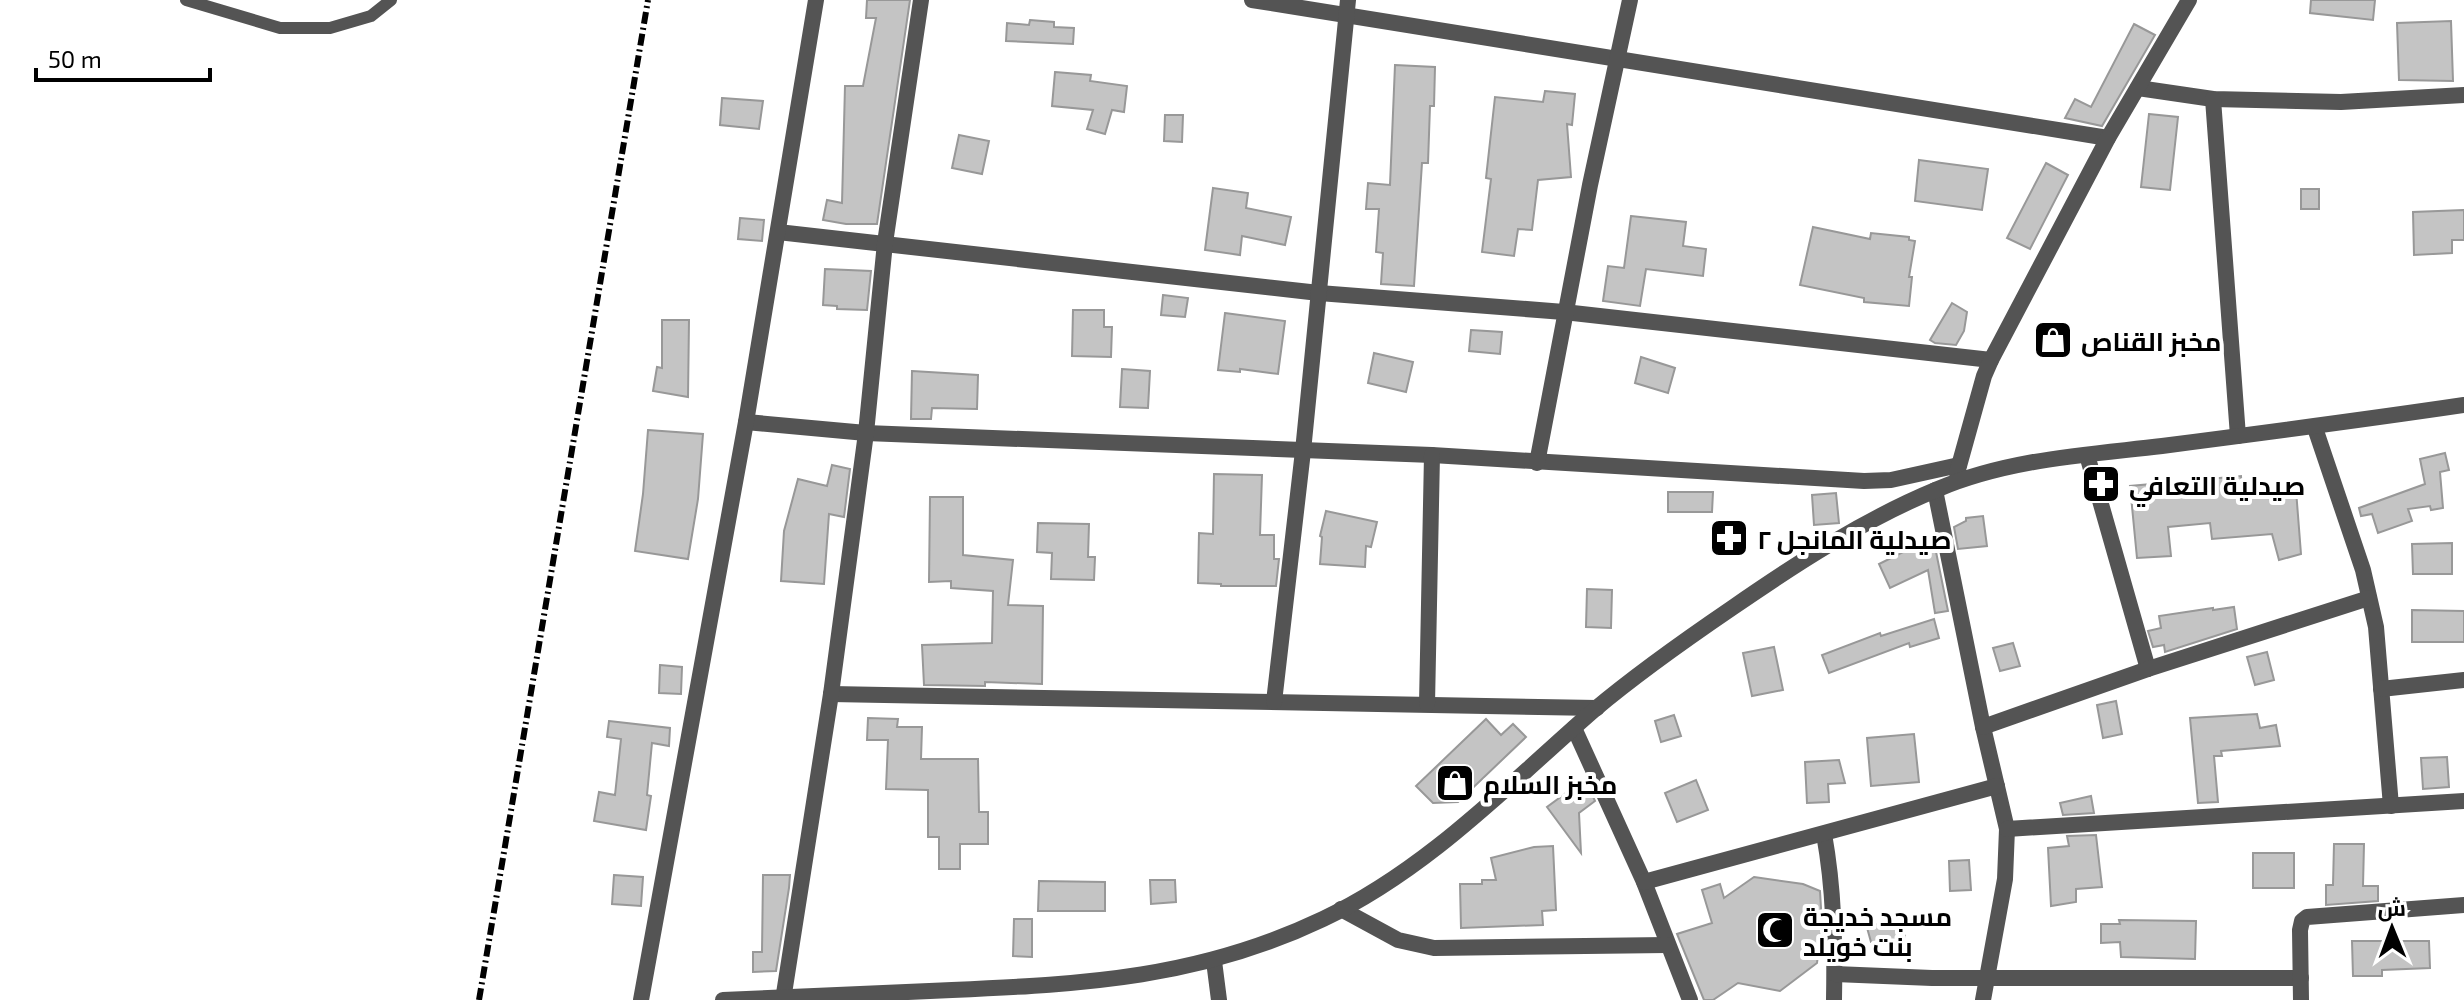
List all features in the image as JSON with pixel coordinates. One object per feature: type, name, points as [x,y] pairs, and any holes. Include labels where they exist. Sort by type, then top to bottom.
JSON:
[{"type":"street","points":[[641,1000],[746,422],[816,0]]},
{"type":"street","points":[[783,999],[831,694],[866,433],[885,243],[921,0]]},
{"type":"street","points":[[1252,0],[1347,8],[1616,60],[2108,138]]},
{"type":"street","points":[[1537,463],[1564,312],[1630,0]]},
{"type":"street","points":[[1955,482],[1991,360],[2108,138],[2189,0]]},
{"type":"street","points":[[1274,702],[1303,451],[1347,8]]},
{"type":"street","points":[[2138,88],[2213,99],[2341,102],[2464,95]]},
{"type":"street","points":[[2213,99],[2238,436]]},
{"type":"street","points":[[778,232],[1319,293],[1564,312],[1991,360]]},
{"type":"street","points":[[723,1000],[1062,985],[1129,978],[1214,961],[1275,940],[1341,909],[1391,880],[1440,844],[1642,671],[1770,582],[1854,530],[1935,490],[1994,469],[2315,428],[2464,405]]},
{"type":"street","points":[[746,422],[866,433],[1432,455],[1864,481],[1903,478],[1959,465]]},
{"type":"street","points":[[2315,428],[2363,570],[2376,627],[2391,806]]},
{"type":"street","points":[[1427,704],[1432,455]]},
{"type":"street","points":[[2087,455],[2148,669]]},
{"type":"street","points":[[1935,490],[2007,829],[2005,879],[1983,1000]]},
{"type":"street","points":[[1983,727],[2148,669],[2369,598]]},
{"type":"street","points":[[2381,689],[2464,680]]},
{"type":"street","points":[[831,694],[1597,708]]},
{"type":"street","points":[[1574,728],[1644,882],[1690,1000]]},
{"type":"street","points":[[1644,882],[1997,786]]},
{"type":"street","points":[[2007,829],[2464,801]]},
{"type":"street","points":[[1824,834],[1831,872],[1834,1000]]},
{"type":"street","points":[[2301,1000],[2300,930],[2302,921],[2307,917],[2464,905]]},
{"type":"street","points":[[1341,909],[1398,940],[1434,948],[1667,945]]},
{"type":"street","points":[[1214,961],[1219,1000]]},
{"type":"street","points":[[1835,974],[1932,978],[2301,978]]},
{"type":"lane","points":[[186,0],[280,28],[330,28],[371,16],[391,0]]},
{"type":"building","points":[[867,0],[910,0],[877,224],[846,224],[823,220],[827,200],[842,203],[845,86],[863,86],[876,18],[866,18]]},
{"type":"building","points":[[2311,0],[2375,0],[2373,20],[2310,13]]},
{"type":"building","points":[[1030,20],[1054,22],[1054,27],[1074,28],[1073,44],[1006,41],[1007,23],[1029,25]]},
{"type":"building","points":[[2451,21],[2453,81],[2399,80],[2397,23]]},
{"type":"building","points":[[2134,24],[2155,35],[2102,126],[2065,118],[2075,99],[2091,107]]},
{"type":"building","points":[[1395,65],[1435,67],[1428,163],[1422,163],[1414,286],[1381,284],[1383,253],[1376,252],[1379,209],[1366,209],[1368,183],[1390,185]]},
{"type":"building","points":[[1055,72],[1091,75],[1090,81],[1127,86],[1124,112],[1112,110],[1105,134],[1087,129],[1093,110],[1052,106]]},
{"type":"building","points":[[1545,91],[1575,94],[1572,125],[1567,124],[1571,177],[1538,180],[1532,230],[1518,229],[1514,256],[1482,252],[1491,179],[1486,178],[1495,97],[1543,102]]},
{"type":"building","points":[[722,98],[763,101],[759,129],[720,125]]},
{"type":"building","points":[[2149,114],[2178,117],[2170,190],[2141,187]]},
{"type":"building","points":[[1165,115],[1183,115],[1182,142],[1164,141]]},
{"type":"building","points":[[959,135],[989,141],[982,174],[952,168]]},
{"type":"building","points":[[1919,160],[1988,169],[1982,210],[1915,201]]},
{"type":"building","points":[[2046,163],[2068,175],[2030,249],[2007,238]]},
{"type":"building","points":[[1213,188],[1248,193],[1246,208],[1291,217],[1285,245],[1242,236],[1240,255],[1205,250]]},
{"type":"building","points":[[2301,189],[2319,189],[2319,209],[2301,209]]},
{"type":"building","points":[[2464,210],[2464,240],[2452,240],[2452,253],[2414,255],[2413,212]]},
{"type":"building","points":[[1631,216],[1686,222],[1683,246],[1706,249],[1703,276],[1646,269],[1640,306],[1603,301],[1608,266],[1624,268]]},
{"type":"building","points":[[740,218],[764,220],[762,241],[738,239]]},
{"type":"building","points":[[1813,227],[1870,239],[1871,233],[1909,237],[1909,240],[1915,241],[1909,277],[1912,277],[1909,306],[1864,302],[1864,298],[1800,285]]},
{"type":"building","points":[[825,269],[871,271],[867,310],[823,305]]},
{"type":"building","points":[[1163,295],[1188,298],[1185,317],[1161,315]]},
{"type":"building","points":[[1952,303],[1967,312],[1964,331],[1956,345],[1935,343],[1930,340]]},
{"type":"building","points":[[1073,310],[1104,310],[1104,327],[1112,327],[1111,357],[1072,356]]},
{"type":"building","points":[[1225,313],[1285,321],[1278,374],[1240,369],[1240,372],[1218,370]]},
{"type":"building","points":[[662,320],[689,320],[688,397],[653,391],[657,367],[662,368]]},
{"type":"building","points":[[1471,330],[1502,332],[1500,354],[1469,351]]},
{"type":"building","points":[[1374,353],[1413,362],[1406,392],[1368,383]]},
{"type":"building","points":[[1641,357],[1675,368],[1668,393],[1635,383]]},
{"type":"building","points":[[1122,369],[1150,371],[1148,408],[1120,407]]},
{"type":"building","points":[[912,371],[978,375],[977,409],[932,408],[931,419],[911,419]]},
{"type":"building","points":[[648,430],[703,434],[698,499],[688,559],[635,551]]},
{"type":"building","points":[[2445,453],[2449,470],[2440,472],[2443,508],[2408,509],[2412,521],[2378,533],[2372,514],[2361,516],[2359,508],[2425,484],[2420,459]]},
{"type":"building","points":[[832,465],[850,469],[844,517],[829,514],[824,584],[781,581],[784,531],[798,479],[827,486]]},
{"type":"building","points":[[1214,474],[1262,475],[1260,535],[1274,535],[1274,559],[1279,559],[1276,586],[1198,583],[1199,533],[1213,534]]},
{"type":"building","points":[[2241,476],[2242,495],[2296,490],[2301,554],[2279,560],[2272,534],[2212,539],[2210,523],[2168,527],[2171,556],[2137,558],[2130,486]]},
{"type":"building","points":[[1668,492],[1713,492],[1712,512],[1668,512]]},
{"type":"building","points":[[1836,493],[1839,523],[1814,525],[1812,495]]},
{"type":"building","points":[[930,497],[963,497],[963,555],[1013,560],[1008,605],[1043,606],[1042,684],[985,682],[985,686],[924,685],[922,645],[992,643],[993,591],[951,588],[951,581],[929,582]]},
{"type":"building","points":[[1326,511],[1377,522],[1371,547],[1366,546],[1365,567],[1320,564],[1320,536]]},
{"type":"building","points":[[1983,516],[1987,546],[1958,549],[1954,527],[1966,518]]},
{"type":"building","points":[[1038,523],[1089,524],[1088,557],[1095,557],[1094,580],[1051,579],[1052,553],[1037,552]]},
{"type":"building","points":[[1933,537],[1948,611],[1935,613],[1928,570],[1890,588],[1879,564]]},
{"type":"building","points":[[2452,543],[2452,574],[2413,574],[2412,544]]},
{"type":"building","points":[[1587,589],[1612,590],[1611,628],[1586,627]]},
{"type":"building","points":[[2234,607],[2237,629],[2165,652],[2164,645],[2153,647],[2148,631],[2161,628],[2159,616]]},
{"type":"building","points":[[2412,610],[2464,611],[2464,642],[2412,642]]},
{"type":"building","points":[[1934,619],[1939,638],[1910,647],[1909,643],[1829,673],[1822,655],[1880,633],[1881,636]]},
{"type":"building","points":[[2013,643],[2020,666],[2000,671],[1993,648]]},
{"type":"building","points":[[1774,647],[1783,690],[1752,696],[1743,653]]},
{"type":"building","points":[[2267,652],[2274,680],[2255,685],[2247,657]]},
{"type":"building","points":[[660,665],[682,667],[681,694],[659,693]]},
{"type":"building","points":[[2116,701],[2122,734],[2103,738],[2097,705]]},
{"type":"building","points":[[2257,714],[2260,728],[2276,725],[2280,746],[2221,751],[2222,756],[2214,756],[2218,802],[2198,803],[2190,718]]},
{"type":"building","points":[[1674,715],[1681,736],[1661,742],[1655,721]]},
{"type":"building","points":[[868,718],[898,719],[897,727],[922,727],[921,759],[978,759],[979,812],[988,812],[988,844],[960,844],[960,869],[939,869],[939,837],[928,837],[928,790],[886,789],[888,740],[867,740]]},
{"type":"building","points":[[1486,719],[1501,735],[1513,724],[1526,737],[1458,802],[1433,803],[1416,786]]},
{"type":"building","points":[[609,721],[670,728],[669,746],[652,743],[647,795],[651,796],[646,830],[594,821],[599,792],[615,795],[621,739],[607,737]]},
{"type":"building","points":[[1914,734],[1919,782],[1871,786],[1867,738]]},
{"type":"building","points":[[2447,757],[2449,787],[2423,789],[2421,758]]},
{"type":"building","points":[[1839,760],[1845,783],[1828,784],[1829,802],[1807,803],[1805,762]]},
{"type":"building","points":[[1585,779],[1595,801],[1579,813],[1581,853],[1547,807]]},
{"type":"building","points":[[1696,780],[1708,810],[1677,822],[1665,793]]},
{"type":"building","points":[[2091,796],[2094,813],[2063,815],[2060,803]]},
{"type":"building","points":[[2096,835],[2102,887],[2076,889],[2076,902],[2051,906],[2048,848],[2069,846],[2067,836]]},
{"type":"building","points":[[2334,844],[2364,844],[2363,886],[2378,886],[2378,901],[2326,905],[2326,885],[2333,885]]},
{"type":"building","points":[[1553,846],[1556,910],[1542,911],[1543,925],[1461,928],[1460,884],[1482,884],[1482,880],[1496,880],[1491,858],[1534,847]]},
{"type":"building","points":[[2253,853],[2294,853],[2294,888],[2253,888]]},
{"type":"building","points":[[1969,860],[1971,890],[1950,891],[1949,861]]},
{"type":"building","points":[[614,875],[643,877],[641,906],[612,904]]},
{"type":"building","points":[[763,875],[790,875],[789,888],[776,971],[753,972],[753,952],[762,952]]},
{"type":"building","points":[[1754,877],[1803,884],[1820,891],[1822,925],[1817,963],[1780,991],[1738,983],[1713,1000],[1704,1000],[1677,934],[1712,923],[1702,890],[1720,884],[1724,898]]},
{"type":"building","points":[[1150,880],[1175,880],[1176,902],[1151,904]]},
{"type":"building","points":[[1039,881],[1105,882],[1105,911],[1038,911]]},
{"type":"building","points":[[1014,919],[1032,919],[1032,957],[1013,956]]},
{"type":"building","points":[[2119,920],[2196,921],[2195,959],[2121,957],[2120,942],[2101,943],[2101,924],[2120,924]]},
{"type":"building","points":[[1866,924],[1905,925],[1905,951],[1887,950],[1888,943],[1871,942]]},
{"type":"building","points":[[2352,941],[2429,941],[2430,968],[2382,970],[2382,976],[2353,976]]},
{"type":"railway","points":[[479,1000],[648,0]]},
{"type":"place","name":"مخبز القناص","points":[[2053,340]]},
{"type":"place","name":"صيدلية التعافي","points":[[2101,484]]},
{"type":"place","name":"صيدلية المانجل ٢","points":[[1729,538]]},
{"type":"place","name":"مخبز السلام","points":[[1455,783]]},
{"type":"place","name":"مسجد خديجة بنت خويلد","points":[[1775,930]]}]
